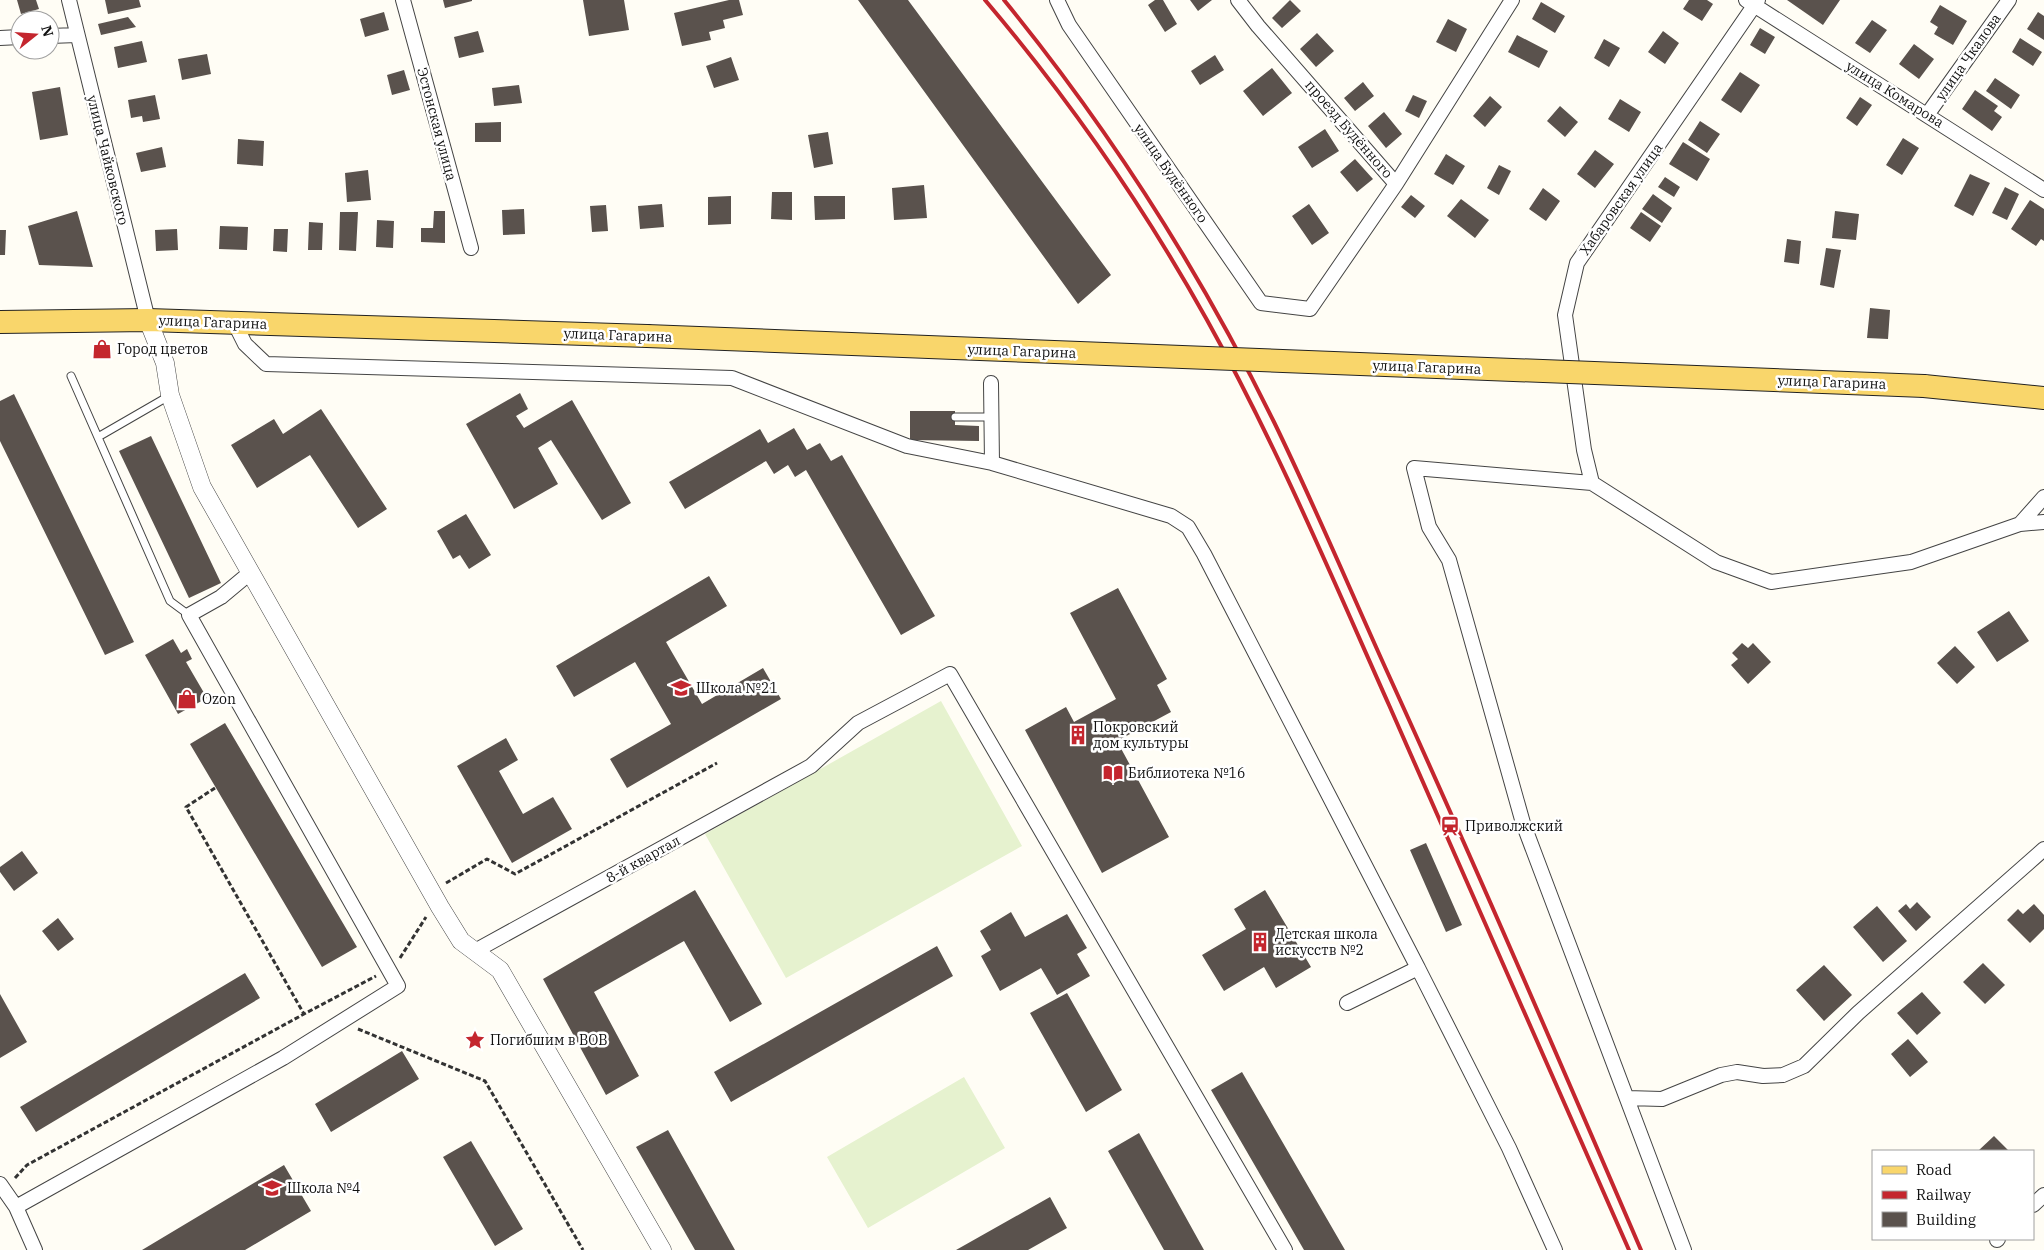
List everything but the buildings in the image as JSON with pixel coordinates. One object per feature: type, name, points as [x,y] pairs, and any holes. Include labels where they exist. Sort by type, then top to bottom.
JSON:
[{"type":"main road","name":"улица Гагарина","points":[[0,322],[148,320],[648,336],[1924,386],[2044,398]]},
{"type":"street","name":"улица Чайковского","points":[[68,0],[148,320]]},
{"type":"street","name":"Эстонская улица","points":[[403,0],[471,248]]},
{"type":"street","name":"улица Будённого","points":[[1057,0],[1069,25],[1261,303],[1310,309],[1396,184]]},
{"type":"street","name":"проезд Будённого","points":[[1238,0],[1258,26],[1396,184],[1512,0]]},
{"type":"street","name":"улица Чкалова","points":[[1927,114],[2009,0]]},
{"type":"street","name":"улица Комарова","points":[[1753,2],[2044,190]]},
{"type":"street","name":"Хабаровская улица","points":[[1592,483],[1584,450],[1565,315],[1577,263],[1753,2]]},
{"type":"street","points":[[60,35],[77,34]]},
{"type":"street","points":[[148,320],[165,363],[170,395],[202,487],[440,907],[461,941],[500,970],[662,1250]]},
{"type":"street","points":[[234,322],[245,344],[266,364],[732,378],[907,446],[992,463],[1171,516],[1188,527],[1204,554],[1418,968],[1509,1148],[1555,1250]]},
{"type":"street","points":[[991,383],[992,463]]},
{"type":"street","points":[[1684,1250],[1523,823],[1448,560],[1429,527],[1414,468],[1592,483],[1716,562],[1771,582],[1911,562],[2020,524],[2044,522]]},
{"type":"street","points":[[2020,524],[2044,497]]},
{"type":"street","points":[[16,1207],[283,1058],[398,986],[189,615],[221,597],[250,572]]},
{"type":"street","name":"8-й квартал","points":[[475,951],[811,766],[858,723],[950,674],[1285,1250]]},
{"type":"street","points":[[1627,1098],[1662,1099],[1721,1075],[1737,1072],[1762,1076],[1783,1075],[1804,1066],[1858,1013],[2044,849]]},
{"type":"street","points":[[1347,1003],[1418,968]]},
{"type":"street","points":[[2,1187],[16,1207],[34,1250]]},
{"type":"street","points":[[2034,1205],[2044,1195]]},
{"type":"lane","points":[[71,376],[170,600],[189,615]]},
{"type":"lane","points":[[98,437],[170,395]]},
{"type":"lane","points":[[955,417],[991,417]]},
{"type":"path","points":[[2,1187],[27,1165],[304,1014]]},
{"type":"path","points":[[342,1022],[485,1081],[583,1250]]},
{"type":"green space","points":[[941,701],[1022,846],[786,978],[705,834]]},
{"type":"green space","points":[[964,1077],[1005,1148],[868,1228],[827,1157]]},
{"type":"railway","points":[[985,0],[1076,115],[1131,195],[1183,278],[1232,367],[1280,462],[1324,559],[1629,1250]]},
{"type":"railway","points":[[1004,0],[1080,100],[1151,203],[1184,256],[1246,366],[1303,482],[1450,812],[1641,1250]]},
{"type":"place","name":"Город цветов","points":[[102,349]]},
{"type":"place","name":"Школа №21","points":[[681,688]]},
{"type":"place","name":"Ozon","points":[[187,699]]},
{"type":"place","name":"Покровский дом культуры","points":[[1078,735]]},
{"type":"place","name":"Библиотека №16","points":[[1113,773]]},
{"type":"place","name":"Приволжский","points":[[1450,826]]},
{"type":"place","name":"Детская школа искусств №2","points":[[1260,942]]},
{"type":"place","name":"Погибшим в ВОВ","points":[[475,1040]]},
{"type":"place","name":"Школа №4","points":[[272,1188]]}]
